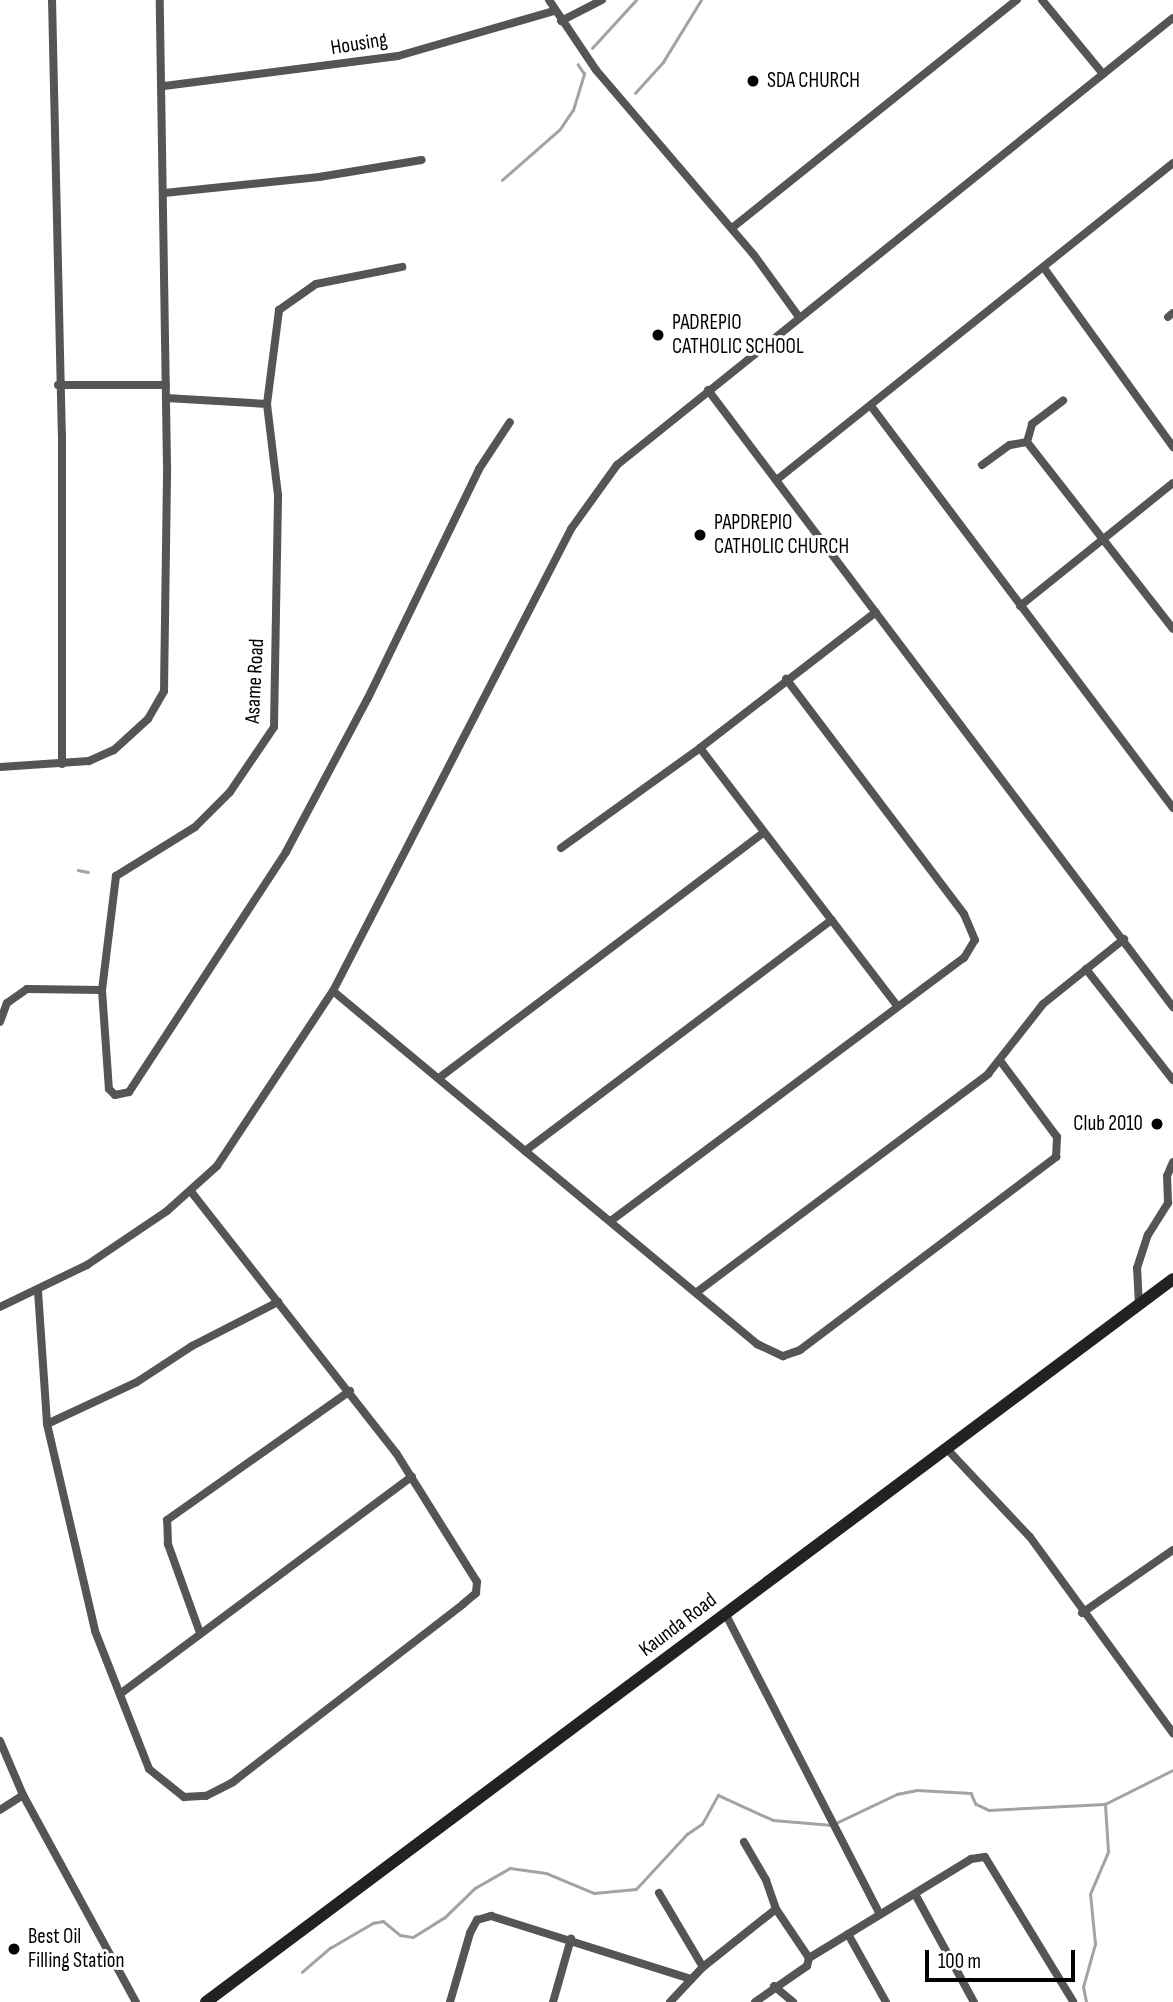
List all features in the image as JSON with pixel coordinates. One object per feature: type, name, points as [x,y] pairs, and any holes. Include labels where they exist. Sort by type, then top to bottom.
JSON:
[{"type":"main road","name":"Kaunda Road","points":[[206,2002],[1173,1279]]},
{"type":"street","points":[[52,0],[62,764]]},
{"type":"street","points":[[0,767],[89,761],[125,742],[148,719],[164,691],[166,385],[160,0]]},
{"type":"street","points":[[549,0],[596,70],[732,228],[799,317]]},
{"type":"street","points":[[561,21],[602,0]]},
{"type":"street","points":[[732,228],[1017,0]]},
{"type":"street","points":[[1042,0],[1103,74]]},
{"type":"street","name":"Housing","points":[[163,86],[398,56],[554,11]]},
{"type":"street","points":[[0,1307],[38,1291],[87,1265],[191,1192],[232,1145],[333,991],[572,529],[617,464],[1173,18]]},
{"type":"street","points":[[164,193],[319,177],[422,160]]},
{"type":"street","points":[[779,478],[1173,163]]},
{"type":"street","points":[[166,398],[267,404],[279,310],[316,284],[402,267]]},
{"type":"street","points":[[1044,268],[1173,447]]},
{"type":"street","points":[[58,385],[166,385]]},
{"type":"street","points":[[708,390],[779,478],[876,612],[1173,1007]]},
{"type":"street","points":[[1027,442],[1032,424],[1063,401]]},
{"type":"street","name":"Asame Road","points":[[102,990],[116,876],[195,827],[230,792],[274,727],[278,495],[267,404]]},
{"type":"street","points":[[871,406],[1173,808]]},
{"type":"street","points":[[0,1022],[6,1003],[27,989],[102,990],[107,1015],[107,1081],[114,1094],[122,1095],[156,1054],[286,852],[368,698],[479,470],[510,422]]},
{"type":"street","points":[[982,465],[1010,445],[1027,442]]},
{"type":"street","points":[[1027,442],[1105,537],[1173,629]]},
{"type":"street","points":[[1020,606],[1173,483]]},
{"type":"street","points":[[561,848],[700,748],[876,612]]},
{"type":"street","points":[[612,1220],[972,950],[972,928],[786,679]]},
{"type":"street","points":[[700,748],[762,833],[897,1006]]},
{"type":"street","points":[[439,1078],[762,833]]},
{"type":"street","points":[[525,1151],[832,920]]},
{"type":"street","points":[[697,1292],[1001,1062],[1043,1004],[1124,939]]},
{"type":"street","points":[[1086,969],[1173,1080]]},
{"type":"street","points":[[333,991],[612,1220],[757,1344],[790,1356],[929,1255],[1056,1157],[1057,1138],[1001,1062]]},
{"type":"street","points":[[1139,1305],[1137,1268],[1148,1235],[1168,1203],[1167,1176],[1173,1162]]},
{"type":"street","points":[[38,1291],[47,1424],[87,1605],[141,1755],[166,1787],[194,1799],[233,1782],[476,1593],[477,1582],[455,1542],[412,1476],[350,1391],[191,1192]]},
{"type":"street","points":[[47,1424],[137,1382],[192,1346],[253,1319],[278,1302]]},
{"type":"street","points":[[200,1633],[168,1544],[167,1520],[350,1391]]},
{"type":"street","points":[[946,1448],[1030,1537],[1082,1613],[1173,1733]]},
{"type":"street","points":[[120,1694],[412,1476]]},
{"type":"street","points":[[1082,1613],[1173,1550]]},
{"type":"street","points":[[725,1613],[880,1914]]},
{"type":"street","points":[[0,1741],[23,1795],[136,2002]]},
{"type":"street","points":[[0,1810],[23,1795]]},
{"type":"street","points":[[744,1842],[766,1880],[776,1909],[809,1958]]},
{"type":"street","points":[[755,2002],[807,1966],[809,1958],[971,1859],[985,1857],[1073,2001]]},
{"type":"street","points":[[659,1893],[703,1967]]},
{"type":"street","points":[[915,1894],[974,2002]]},
{"type":"street","points":[[670,2002],[703,1967],[776,1909]]},
{"type":"street","points":[[450,2002],[477,1920],[491,1916],[691,1979]]},
{"type":"street","points":[[848,1934],[886,2002]]},
{"type":"street","points":[[553,2002],[571,1939]]},
{"type":"street","points":[[775,1986],[793,2002]]},
{"type":"waterway","points":[[592,48],[636,0]]},
{"type":"waterway","points":[[635,93],[663,62],[701,0]]},
{"type":"waterway","points":[[502,180],[560,129],[573,110],[584,74],[578,65]]},
{"type":"waterway","points":[[78,870],[88,872]]},
{"type":"waterway","points":[[302,1972],[330,1948],[373,1923],[383,1921],[400,1935],[413,1937],[444,1918],[475,1888],[510,1868],[546,1873],[594,1893],[636,1889],[687,1834],[702,1824],[718,1795],[773,1820],[832,1825],[897,1794],[917,1790],[971,1793],[976,1804],[989,1810],[1105,1804],[1173,1770]]},
{"type":"waterway","points":[[1086,2002],[1083,1987],[1095,1944],[1090,1894],[1108,1852],[1105,1804]]},
{"type":"place","name":"SDA CHURCH","points":[[753,81]]},
{"type":"place","name":"PADREPIO CATHOLIC SCHOOL","points":[[658,335]]},
{"type":"place","name":"PAPDREPIO CATHOLIC CHURCH","points":[[700,535]]},
{"type":"place","name":"Club 2010","points":[[1157,1124]]},
{"type":"place","name":"Best Oil Filling Station","points":[[14,1949]]}]
